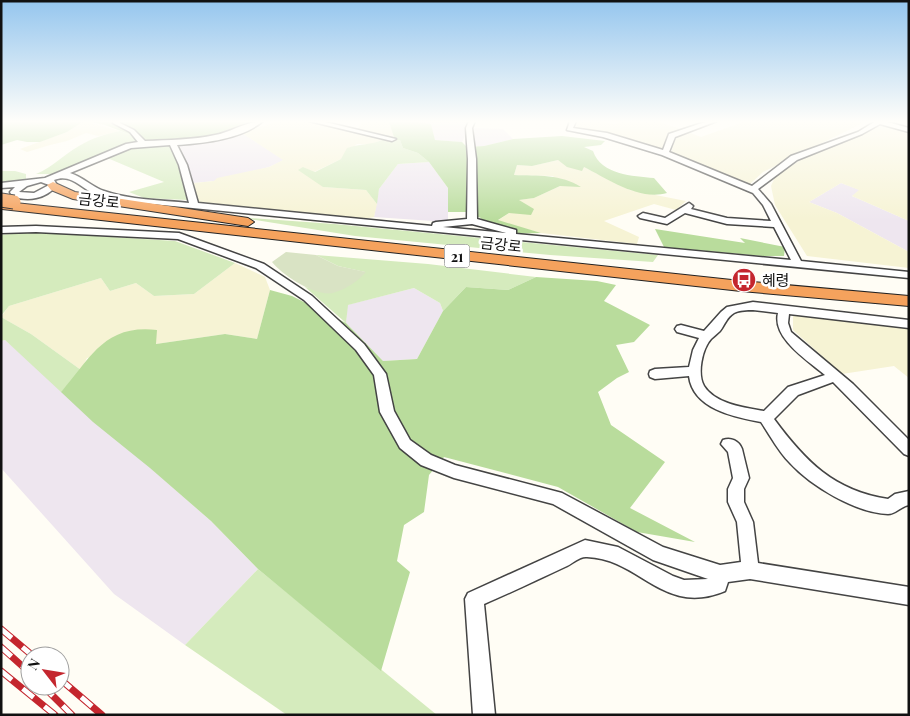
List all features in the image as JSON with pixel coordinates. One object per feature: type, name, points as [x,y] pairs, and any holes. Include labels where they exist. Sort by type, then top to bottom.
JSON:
[{"type":"highway","points":[[54,180],[55,188],[60,192],[72,195],[340,237]]},
{"type":"highway","name":"금강로","points":[[8,202],[525,257],[909,293]]},
{"type":"highway","name":"금강로","points":[[8,202],[742,286],[909,301]]},
{"type":"highway","points":[[179,236],[692,286],[742,286]]},
{"type":"street","points":[[8,202],[42,193],[54,180],[107,154]]},
{"type":"street","points":[[178,154],[183,164],[194,206]]},
{"type":"street","points":[[472,154],[472,221]]},
{"type":"street","points":[[668,154],[753,189],[763,197],[798,265]]},
{"type":"street","points":[[753,189],[794,158],[803,154]]},
{"type":"street","points":[[1,186],[79,178],[92,190],[117,197],[194,206],[549,242],[909,275]]},
{"type":"street","points":[[8,202],[16,190],[24,184]]},
{"type":"street","points":[[643,216],[667,221],[688,208],[727,221],[777,224]]},
{"type":"street","points":[[412,228],[472,221],[549,242]]},
{"type":"street","points":[[1,231],[13,229],[179,236],[213,246],[260,266],[308,298],[360,347],[380,374],[387,412],[405,444],[426,460],[454,471],[556,498],[659,554],[720,574],[750,570],[909,596]]},
{"type":"street","points":[[909,324],[753,306],[737,307],[719,318],[715,329],[706,336],[698,356],[695,371],[701,391],[707,397],[746,414],[765,418],[795,458],[816,475],[850,496],[879,506],[890,507],[901,499],[909,498]]},
{"type":"street","points":[[784,311],[782,318],[783,328],[787,335],[833,377],[848,388],[909,450]]},
{"type":"street","points":[[681,329],[706,336]]},
{"type":"street","points":[[654,374],[695,371]]},
{"type":"street","points":[[765,418],[793,391],[833,377]]},
{"type":"street","points":[[728,444],[735,450],[741,478],[736,489],[736,502],[745,522],[749,544],[750,570]]},
{"type":"street","points":[[484,715],[474,599],[585,548],[620,556],[666,584],[679,588],[695,591],[711,588],[719,585],[720,574]]},
{"type":"shaded area","points":[[183,154],[275,154],[284,160],[269,167],[215,181],[194,183]]},
{"type":"shaded area","points":[[275,154],[346,154],[341,159],[314,172],[303,167],[323,187],[366,190],[377,204],[374,217],[364,219],[198,202],[194,183],[214,181],[217,178],[269,167],[283,160]]},
{"type":"shaded area","points":[[675,154],[799,154],[763,172],[750,184]]},
{"type":"shaded area","points":[[812,154],[909,154],[909,221],[852,196],[859,190],[841,183],[809,202],[837,213],[909,252],[909,268],[807,256],[775,205],[771,186],[776,175]]},
{"type":"shaded area","points":[[558,160],[584,167],[630,190],[686,201],[676,210],[654,204],[604,221],[639,237],[637,244],[541,233],[497,221],[509,213],[518,200],[534,198],[560,186],[553,176],[514,175],[517,165],[532,166]]},
{"type":"shaded area","points":[[429,162],[448,188],[448,222],[374,217],[379,189],[398,164]]},
{"type":"shaded area","points":[[841,183],[860,190],[852,196],[909,221],[909,252],[837,213],[809,202]]},
{"type":"shaded area","points":[[235,263],[265,277],[270,290],[257,339],[225,334],[156,344],[87,358],[81,370],[31,334],[1,317],[9,306],[101,278],[110,291],[136,283],[154,296],[194,294]]},
{"type":"shaded area","points":[[414,288],[440,303],[443,311],[417,359],[383,361],[346,323],[347,305]]},
{"type":"shaded area","points":[[793,315],[909,328],[909,378],[894,366],[842,374],[793,330]]},
{"type":"shaded area","points":[[5,340],[211,521],[258,569],[185,645],[114,594],[1,468],[1,341]]},
{"type":"green space","points":[[67,154],[103,154],[53,174],[36,174]]},
{"type":"green space","points":[[112,154],[174,154],[184,176],[189,200],[144,198],[129,192],[164,182],[105,157]]},
{"type":"green space","points":[[344,154],[420,154],[429,162],[398,164],[379,189],[377,204],[366,190],[323,187],[298,170],[303,167],[315,172],[341,159]]},
{"type":"green space","points":[[420,154],[595,154],[597,159],[610,170],[628,175],[654,178],[667,193],[646,194],[624,188],[584,167],[582,171],[567,167],[558,160],[532,166],[517,165],[514,175],[557,178],[581,187],[560,186],[534,198],[519,200],[534,209],[531,215],[509,213],[498,220],[541,233],[506,234],[485,229],[481,218],[466,212],[448,212],[448,188],[429,162]]},
{"type":"green space","points":[[1,171],[15,171],[26,174],[26,180],[1,183]]},
{"type":"green space","points":[[236,217],[334,224],[658,255],[653,262],[550,255],[355,236]]},
{"type":"green space","points":[[655,229],[745,243],[740,238],[785,247],[784,256],[762,256],[664,247]]},
{"type":"green space","points":[[32,232],[175,241],[235,263],[194,294],[154,296],[136,283],[110,291],[101,278],[9,306],[1,316],[1,235]]},
{"type":"green space","points":[[286,252],[316,255],[338,266],[366,272],[351,285],[338,291],[333,293],[318,292],[291,279],[272,262]]},
{"type":"green space","points":[[316,255],[428,264],[536,277],[508,290],[466,287],[443,311],[440,303],[414,288],[348,305],[346,323],[305,287],[331,293],[365,272],[338,266]]},
{"type":"green space","points":[[536,277],[597,281],[616,285],[604,301],[650,325],[634,342],[616,345],[629,372],[598,392],[611,425],[665,462],[630,508],[695,542],[637,532],[558,487],[444,457],[429,475],[424,512],[404,525],[397,561],[410,572],[381,671],[258,569],[211,521],[93,422],[61,392],[100,346],[124,332],[157,330],[156,344],[225,334],[257,339],[270,290],[292,296],[346,323],[383,361],[417,359],[443,311],[466,287],[508,290]]},
{"type":"green space","points":[[1,317],[31,334],[81,370],[61,392],[5,340],[1,341]]},
{"type":"green space","points":[[258,569],[437,715],[287,715],[185,645]]},
{"type":"railway","points":[[1,629],[21,646]]},
{"type":"railway","points":[[1,647],[20,664]]},
{"type":"railway","points":[[1,671],[55,715]]},
{"type":"railway","points":[[70,688],[102,715]]},
{"type":"railway","points":[[53,696],[72,715]]},
{"type":"place","name":"혜령","points":[[744,280]]}]
